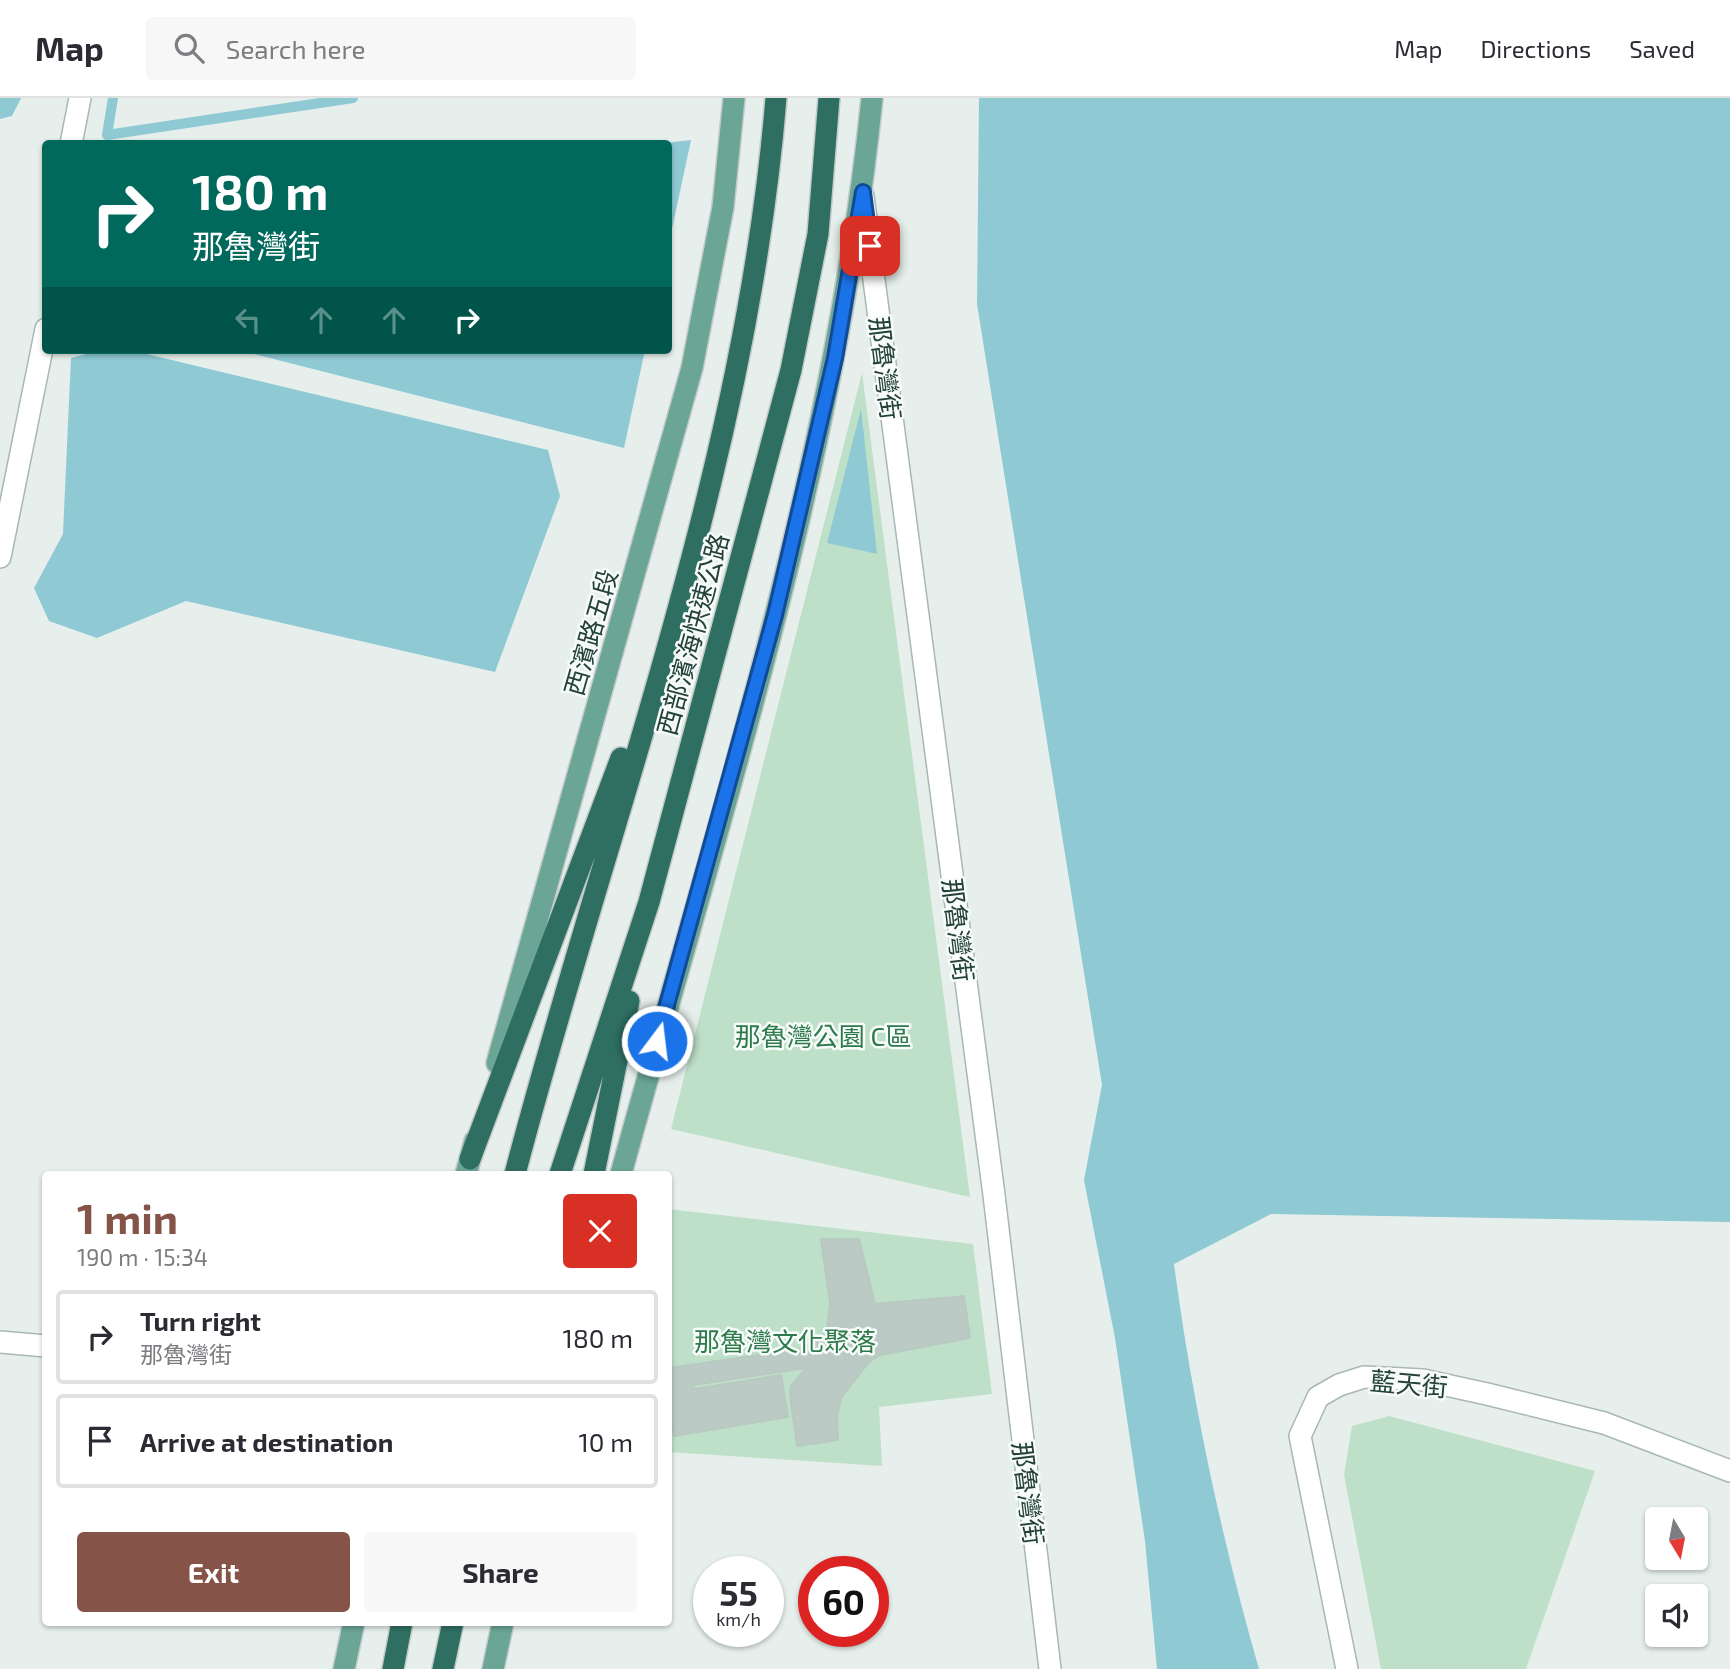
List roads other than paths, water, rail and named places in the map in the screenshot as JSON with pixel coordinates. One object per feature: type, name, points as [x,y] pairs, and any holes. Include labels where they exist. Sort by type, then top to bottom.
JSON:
[{"type":"highway","name":"西部濱海快速公路","points":[[516,1171],[680,599],[739,362],[764,225],[776,98]]},
{"type":"highway","name":"西部濱海快速公路","points":[[561,1171],[649,902],[791,370],[818,233],[829,98]]},
{"type":"highway","points":[[468,1167],[680,599]]},
{"type":"highway","points":[[595,1171],[649,902]]},
{"type":"highway","points":[[393,1669],[401,1626]]},
{"type":"highway","points":[[443,1669],[452,1626]]},
{"type":"main road","name":"西濱路五段","points":[[468,1167],[692,368],[723,207],[734,98]]},
{"type":"main road","points":[[622,1171],[778,602],[835,358],[863,192],[872,98]]},
{"type":"main road","points":[[344,1669],[353,1626]]},
{"type":"main road","points":[[493,1669],[502,1626]]},
{"type":"street","points":[[72,140],[80,98]]},
{"type":"street","name":"那魯灣街","points":[[863,192],[994,1195],[1050,1669]]},
{"type":"street","points":[[0,558],[42,349]]},
{"type":"street","points":[[0,1342],[42,1346]]},
{"type":"street","name":"藍天街","points":[[1347,1669],[1300,1436],[1318,1397],[1339,1385],[1364,1377],[1423,1380],[1487,1394],[1604,1423],[1730,1471]]},
{"type":"water","points":[[0,98],[21,98],[12,116],[0,119]]},
{"type":"water","points":[[979,98],[1730,98],[1730,1222],[1271,1214],[1174,1264],[1209,1468],[1259,1669],[1157,1669],[1145,1541],[1115,1338],[1084,1180],[1102,1085],[977,304]]},
{"type":"water","points":[[691,140],[672,229],[672,142]]},
{"type":"water","points":[[86,354],[147,354],[548,450],[560,496],[495,672],[186,601],[97,638],[49,621],[34,588],[63,534],[71,358]]},
{"type":"water","points":[[254,354],[644,354],[624,448]]},
{"type":"water","points":[[861,409],[877,554],[827,543]]},
{"type":"waterway","points":[[113,98],[107,135],[353,98]]},
{"type":"park label","name":"那魯灣公園 C區","points":[[823,1035]]},
{"type":"park label","name":"那魯灣文化聚落","points":[[785,1340]]}]
